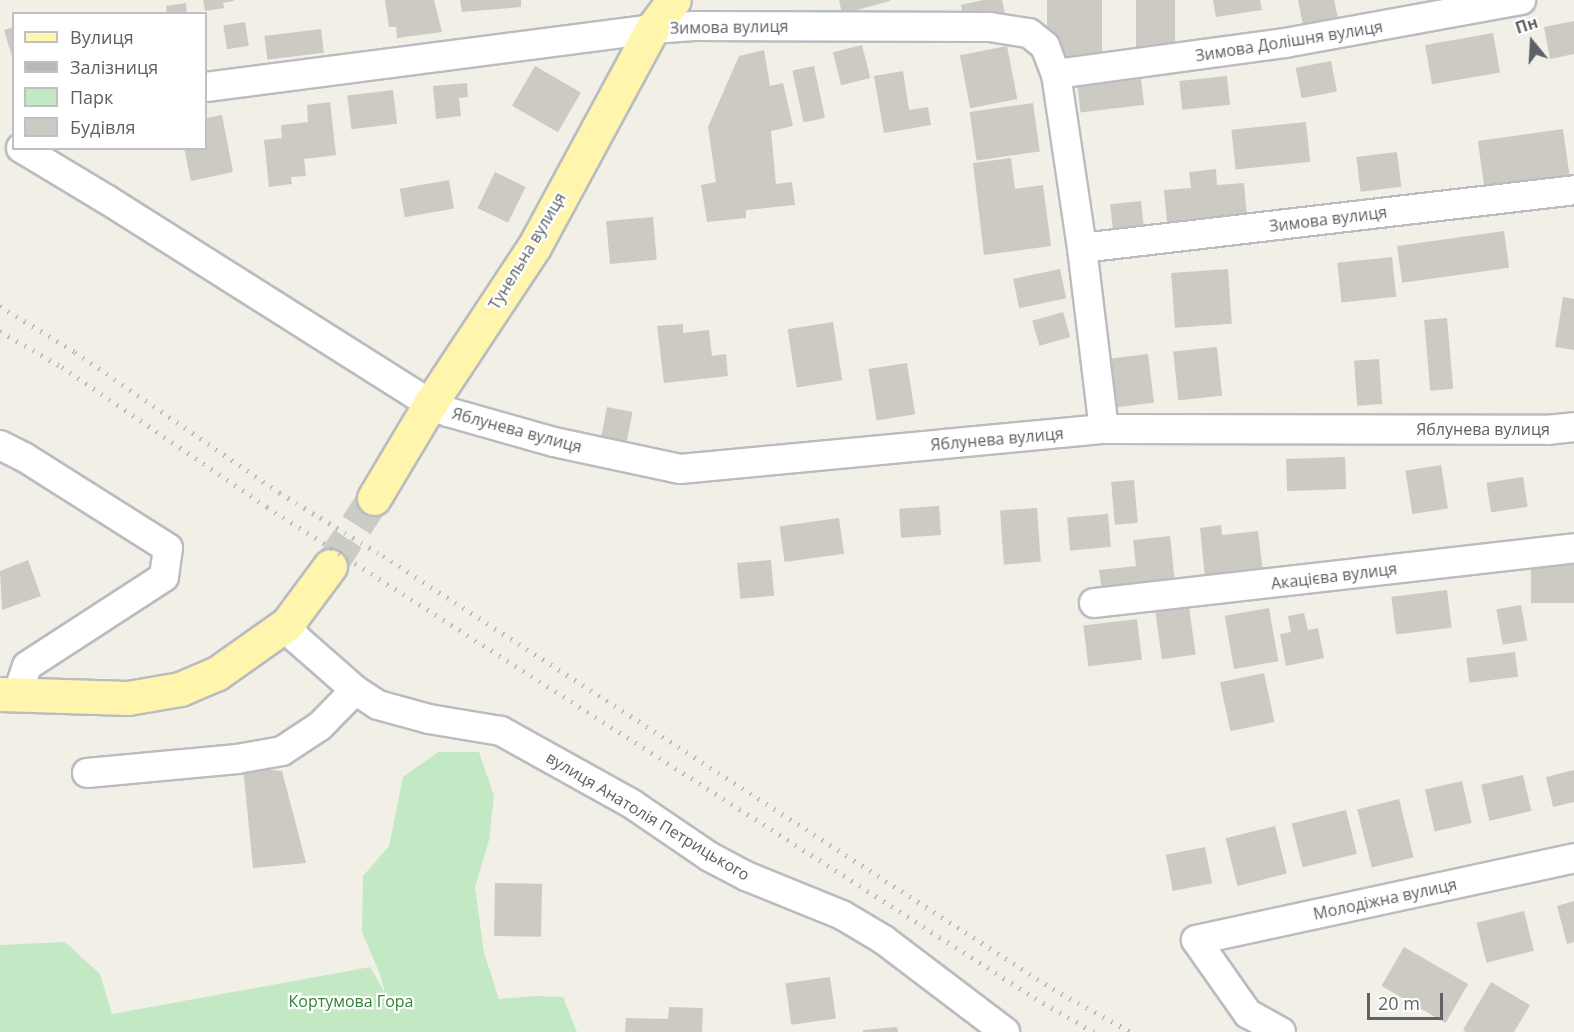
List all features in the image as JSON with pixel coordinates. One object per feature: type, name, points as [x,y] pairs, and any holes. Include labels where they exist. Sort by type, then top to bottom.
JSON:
[{"type":"main road","name":"Тунельна вулиця","points":[[374,498],[430,404],[534,247],[652,29],[674,0]]},
{"type":"main road","points":[[9,694],[128,698],[180,689],[216,674],[287,624],[330,566]]},
{"type":"street","name":"Зимова Долішня вулиця","points":[[1056,74],[1285,43],[1521,0]]},
{"type":"street","name":"Зимова вулиця","points":[[207,87],[652,29],[694,26],[990,27],[1029,33],[1045,46],[1056,74],[1082,248],[1104,429]]},
{"type":"street","name":"Яблунева вулиця","points":[[24,150],[106,199],[430,404],[448,412],[554,442],[680,469],[1104,429],[1547,430],[1574,427]]},
{"type":"street","name":"Зимова вулиця","points":[[1082,248],[1574,190]]},
{"type":"street","points":[[0,445],[168,548],[164,577],[27,666],[9,694]]},
{"type":"street","name":"Акацієва вулиця","points":[[1094,603],[1574,548]]},
{"type":"street","name":"вулиця Анатолія Петрицького","points":[[287,624],[297,639],[355,690],[378,705],[429,719],[501,731],[632,804],[710,857],[746,876],[842,915],[867,930],[1005,1032]]},
{"type":"street","points":[[87,773],[237,759],[282,751],[320,726],[355,690]]},
{"type":"street","name":"Молодіжна вулиця","points":[[1281,1032],[1248,1014],[1196,940],[1574,858]]},
{"type":"green space","name":"Кортумова Гора","points":[[438,752],[479,752],[494,796],[489,840],[475,887],[484,953],[499,999],[536,996],[563,997],[577,1032],[0,1032],[0,945],[65,942],[100,974],[112,1014],[370,967],[385,993],[380,974],[362,932],[363,876],[389,846],[403,777]]},
{"type":"building","points":[[203,0],[234,1],[223,3],[224,8],[205,11]]},
{"type":"building","points":[[385,0],[434,0],[442,32],[397,38],[396,27],[389,27]]},
{"type":"building","points":[[460,0],[521,0],[521,7],[462,12]]},
{"type":"building","points":[[839,0],[890,0],[890,1],[842,14]]},
{"type":"building","points":[[983,0],[1002,0],[1005,13],[964,21],[961,5]]},
{"type":"building","points":[[1047,0],[1102,0],[1102,63],[1047,63]]},
{"type":"building","points":[[1136,0],[1175,0],[1175,48],[1136,48]]},
{"type":"building","points":[[1213,0],[1260,0],[1262,10],[1216,17]]},
{"type":"building","points":[[1298,0],[1334,0],[1339,22],[1304,30]]},
{"type":"building","points":[[186,3],[187,12],[167,12],[166,6]]},
{"type":"building","points":[[1574,21],[1574,54],[1550,59],[1544,27]]},
{"type":"building","points":[[245,22],[249,46],[227,49],[223,25]]},
{"type":"building","points":[[12,28],[12,57],[4,30]]},
{"type":"building","points":[[321,29],[324,53],[267,60],[264,36]]},
{"type":"building","points":[[1493,33],[1500,72],[1432,84],[1425,45]]},
{"type":"building","points":[[862,45],[870,78],[841,85],[833,52]]},
{"type":"building","points":[[1007,46],[1017,99],[970,108],[960,55]]},
{"type":"building","points":[[764,50],[770,86],[783,83],[793,126],[771,131],[776,184],[792,182],[795,205],[746,210],[746,218],[707,222],[701,185],[716,182],[708,127],[739,56]]},
{"type":"building","points":[[1331,61],[1337,91],[1302,98],[1296,68]]},
{"type":"building","points":[[535,66],[581,92],[558,132],[512,106]]},
{"type":"building","points":[[814,66],[825,118],[804,122],[792,71]]},
{"type":"building","points":[[903,71],[909,110],[928,107],[931,125],[884,133],[874,76]]},
{"type":"building","points":[[1227,76],[1230,105],[1182,110],[1179,81]]},
{"type":"building","points":[[1141,79],[1144,105],[1081,113],[1077,87]]},
{"type":"building","points":[[467,83],[468,97],[459,98],[461,116],[436,119],[433,86]]},
{"type":"building","points":[[393,90],[397,124],[351,129],[347,96]]},
{"type":"building","points":[[330,102],[336,155],[304,159],[306,176],[291,177],[292,184],[269,187],[264,140],[282,138],[281,125],[308,122],[307,105]]},
{"type":"building","points":[[1033,103],[1040,152],[976,160],[970,112]]},
{"type":"building","points":[[222,115],[233,172],[191,181],[184,150],[207,150],[207,118]]},
{"type":"building","points":[[1306,122],[1310,162],[1236,170],[1231,130]]},
{"type":"building","points":[[1563,129],[1570,180],[1485,191],[1478,141]]},
{"type":"building","points":[[1397,152],[1401,187],[1361,192],[1356,157]]},
{"type":"building","points":[[1011,158],[1015,189],[1043,185],[1051,246],[984,255],[973,163]]},
{"type":"building","points":[[1216,169],[1217,185],[1244,183],[1247,217],[1167,224],[1164,190],[1191,188],[1189,172]]},
{"type":"building","points":[[495,172],[526,187],[508,223],[477,208]]},
{"type":"building","points":[[449,180],[454,209],[405,217],[400,189]]},
{"type":"building","points":[[1141,201],[1144,229],[1113,232],[1110,204]]},
{"type":"building","points":[[653,217],[657,260],[610,264],[606,221]]},
{"type":"building","points":[[1504,231],[1509,268],[1402,283],[1397,246]]},
{"type":"building","points":[[1392,257],[1396,297],[1341,303],[1337,263]]},
{"type":"building","points":[[1060,269],[1066,298],[1019,308],[1013,279]]},
{"type":"building","points":[[1228,269],[1232,324],[1175,328],[1171,273]]},
{"type":"building","points":[[1563,297],[1574,299],[1574,350],[1555,347]]},
{"type":"building","points":[[1063,312],[1070,337],[1039,346],[1032,321]]},
{"type":"building","points":[[1447,318],[1453,389],[1430,391],[1424,320]]},
{"type":"building","points":[[833,322],[842,380],[797,387],[788,329]]},
{"type":"building","points":[[683,324],[683,333],[709,330],[712,356],[726,354],[728,376],[664,383],[657,326]]},
{"type":"building","points":[[1217,347],[1222,396],[1178,400],[1173,352]]},
{"type":"building","points":[[1148,354],[1154,403],[1110,408],[1104,359]]},
{"type":"building","points":[[1379,359],[1382,404],[1357,406],[1354,361]]},
{"type":"building","points":[[907,363],[915,414],[877,420],[868,369]]},
{"type":"building","points":[[607,407],[633,412],[626,443],[601,438]]},
{"type":"building","points":[[1345,457],[1346,489],[1287,491],[1286,459]]},
{"type":"building","points":[[1441,465],[1448,508],[1412,514],[1405,471]]},
{"type":"building","points":[[1523,477],[1528,507],[1491,512],[1486,483]]},
{"type":"building","points":[[1134,480],[1138,523],[1115,525],[1111,482]]},
{"type":"building","points":[[939,506],[941,535],[901,538],[899,509]]},
{"type":"building","points":[[1037,508],[1041,562],[1004,564],[1000,511]]},
{"type":"building","points":[[1108,514],[1111,547],[1070,550],[1067,518]]},
{"type":"building","points":[[839,518],[844,554],[785,562],[780,526]]},
{"type":"building","points":[[1221,525],[1222,535],[1258,531],[1263,572],[1205,578],[1200,528]]},
{"type":"building","points":[[1170,536],[1175,583],[1102,591],[1099,570],[1136,566],[1133,540]]},
{"type":"building","points":[[28,560],[41,596],[2,610],[0,571]]},
{"type":"building","points":[[771,560],[774,596],[740,599],[737,563]]},
{"type":"building","points":[[1531,564],[1574,564],[1574,603],[1531,603]]},
{"type":"building","points":[[1447,590],[1452,628],[1396,635],[1391,597]]},
{"type":"building","points":[[1521,605],[1527,640],[1503,645],[1496,609]]},
{"type":"building","points":[[1189,607],[1196,655],[1162,659],[1155,612]]},
{"type":"building","points":[[1269,608],[1278,661],[1234,669],[1225,616]]},
{"type":"building","points":[[1304,613],[1308,630],[1318,628],[1324,658],[1286,666],[1280,634],[1291,632],[1288,616]]},
{"type":"building","points":[[1137,619],[1142,660],[1088,666],[1083,626]]},
{"type":"building","points":[[1515,652],[1518,677],[1469,683],[1466,658]]},
{"type":"building","points":[[1264,673],[1274,722],[1230,731],[1220,682]]},
{"type":"building","points":[[243,767],[282,771],[306,863],[253,868]]},
{"type":"building","points":[[1574,770],[1574,802],[1553,807],[1546,777]]},
{"type":"building","points":[[1523,775],[1531,811],[1489,821],[1481,785]]},
{"type":"building","points":[[1462,781],[1472,823],[1435,831],[1425,790]]},
{"type":"building","points":[[1399,799],[1414,857],[1372,868],[1357,809]]},
{"type":"building","points":[[1346,810],[1357,854],[1303,867],[1292,824]]},
{"type":"building","points":[[1275,826],[1287,874],[1237,886],[1226,838]]},
{"type":"building","points":[[1205,847],[1212,883],[1173,891],[1166,855]]},
{"type":"building","points":[[495,883],[542,884],[541,937],[494,936]]},
{"type":"building","points":[[1574,901],[1574,942],[1567,944],[1557,906]]},
{"type":"building","points":[[1524,911],[1534,951],[1486,963],[1476,923]]},
{"type":"building","points":[[1404,947],[1468,984],[1446,1023],[1382,986]]},
{"type":"building","points":[[830,977],[836,1019],[791,1025],[785,983]]},
{"type":"building","points":[[1491,982],[1530,1005],[1514,1032],[1466,1032],[1463,1030]]},
{"type":"building","points":[[669,1007],[703,1008],[702,1032],[625,1032],[626,1018],[668,1019]]},
{"type":"building","points":[[897,1027],[898,1032],[863,1032],[863,1030]]},
{"type":"tunnel","points":[[330,566],[374,498]]},
{"type":"railway","points":[[0,306],[75,352],[280,493],[383,556],[1053,989],[1131,1032]]},
{"type":"railway","points":[[0,331],[62,367],[267,507],[1035,998],[1094,1032]]}]
